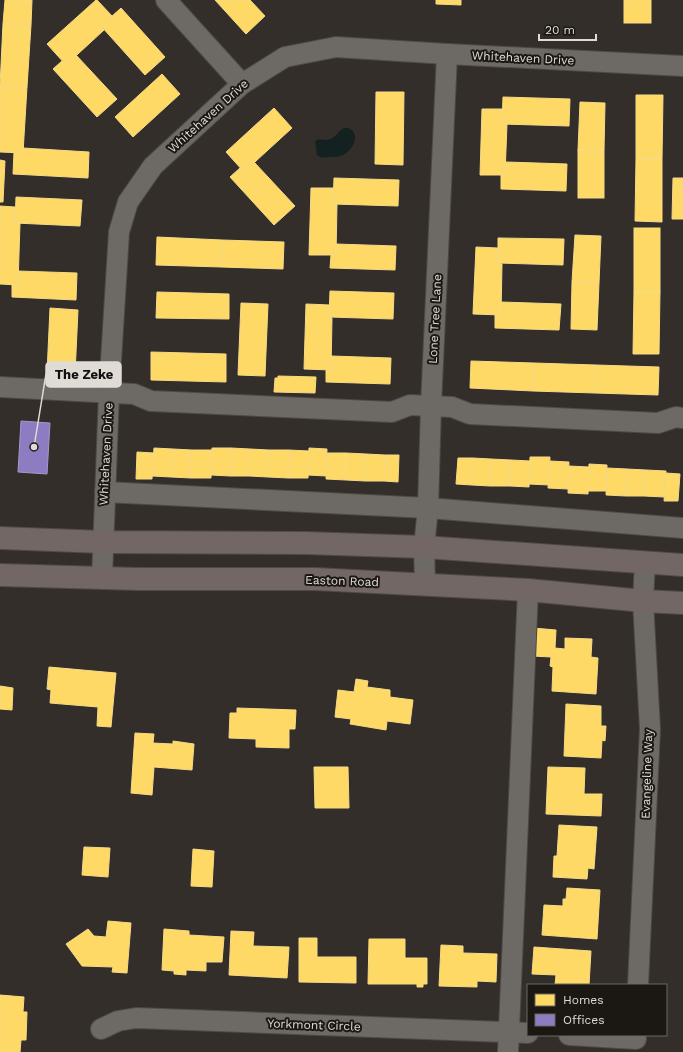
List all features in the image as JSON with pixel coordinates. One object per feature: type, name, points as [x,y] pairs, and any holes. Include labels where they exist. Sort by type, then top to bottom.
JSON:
[{"type":"main road","points":[[0,538],[103,542],[306,543],[424,547],[683,564]]},
{"type":"main road","name":"Easton Road","points":[[0,575],[138,579],[315,579],[528,590],[643,601],[683,603]]},
{"type":"street","points":[[166,0],[242,84]]},
{"type":"street","name":"Whitehaven Drive","points":[[102,578],[104,492],[119,232],[128,202],[153,166],[242,84],[285,57],[336,47],[683,66]]},
{"type":"street","name":"Lone Tree Lane","points":[[425,584],[424,547],[428,508],[431,406],[447,54]]},
{"type":"street","points":[[0,387],[134,394],[151,401],[392,412],[410,405],[452,407],[470,414],[658,423],[676,417],[683,418]]},
{"type":"street","points":[[104,492],[428,508],[683,528]]},
{"type":"street","name":"Evangeline Way","points":[[638,984],[650,729],[643,601],[645,562]]},
{"type":"street","points":[[508,1052],[528,590]]},
{"type":"street","name":"Yorkmont Circle","points":[[101,1029],[118,1021],[136,1018],[527,1033]]},
{"type":"street","points":[[579,1036],[636,1042]]},
{"type":"shaded area","points":[[344,128],[352,130],[355,137],[355,141],[348,151],[338,157],[323,158],[317,155],[315,141],[330,139]]},
{"type":"building: Homes","points":[[5,0],[32,0],[31,25],[3,24]]},
{"type":"building: Homes","points":[[96,0],[112,16],[101,26],[104,30],[66,65],[47,44]]},
{"type":"building: Homes","points":[[215,0],[250,0],[265,16],[246,34]]},
{"type":"building: Homes","points":[[436,0],[461,0],[461,5],[436,4]]},
{"type":"building: Homes","points":[[624,0],[651,0],[651,23],[624,23]]},
{"type":"building: Homes","points":[[121,8],[165,57],[145,75],[101,26]]},
{"type":"building: Homes","points":[[3,24],[31,25],[27,87],[0,86]]},
{"type":"building: Homes","points":[[76,55],[117,99],[97,117],[53,69],[62,61],[66,65]]},
{"type":"building: Homes","points":[[162,74],[180,94],[133,137],[115,117]]},
{"type":"building: Homes","points":[[0,86],[27,87],[23,153],[0,152]]},
{"type":"building: Homes","points":[[376,92],[404,92],[403,165],[375,164]]},
{"type":"building: Homes","points":[[636,95],[663,95],[662,159],[636,159]]},
{"type":"building: Homes","points":[[503,97],[570,99],[569,126],[502,124]]},
{"type":"building: Homes","points":[[580,102],[605,103],[604,150],[578,150]]},
{"type":"building: Homes","points":[[274,108],[292,128],[244,172],[226,152]]},
{"type":"building: Homes","points":[[482,109],[503,109],[502,124],[507,124],[505,175],[480,175]]},
{"type":"building: Homes","points":[[23,148],[89,152],[88,178],[13,174],[14,152],[23,153]]},
{"type":"building: Homes","points":[[578,150],[604,150],[604,198],[578,198]]},
{"type":"building: Homes","points":[[636,159],[662,159],[662,222],[635,221]]},
{"type":"building: Homes","points":[[0,160],[5,161],[3,202],[0,202]]},
{"type":"building: Homes","points":[[254,162],[295,206],[274,225],[230,177],[240,168],[244,172]]},
{"type":"building: Homes","points":[[506,162],[567,164],[566,191],[501,189],[501,175],[505,175]]},
{"type":"building: Homes","points":[[334,178],[399,180],[398,206],[333,204]]},
{"type":"building: Homes","points":[[673,178],[683,178],[683,219],[672,219]]},
{"type":"building: Homes","points":[[311,188],[333,188],[333,204],[337,204],[336,255],[309,255]]},
{"type":"building: Homes","points":[[16,197],[82,200],[80,226],[15,223]]},
{"type":"building: Homes","points":[[0,206],[15,207],[15,223],[20,223],[18,285],[0,284]]},
{"type":"building: Homes","points":[[634,228],[660,228],[660,292],[634,292]]},
{"type":"building: Homes","points":[[575,235],[601,236],[599,283],[572,282]]},
{"type":"building: Homes","points":[[157,237],[222,240],[221,267],[156,265]]},
{"type":"building: Homes","points":[[498,238],[564,239],[563,265],[498,263]]},
{"type":"building: Homes","points":[[222,240],[284,242],[283,269],[221,267]]},
{"type":"building: Homes","points":[[336,244],[396,246],[395,270],[330,268],[331,255],[336,255]]},
{"type":"building: Homes","points":[[476,247],[498,248],[498,263],[502,264],[501,315],[473,314]]},
{"type":"building: Homes","points":[[18,271],[77,273],[76,300],[12,297],[12,284],[18,285]]},
{"type":"building: Homes","points":[[572,282],[599,283],[597,330],[571,329]]},
{"type":"building: Homes","points":[[330,291],[394,293],[393,319],[329,317]]},
{"type":"building: Homes","points":[[157,292],[229,294],[229,319],[156,318]]},
{"type":"building: Homes","points":[[634,292],[660,292],[659,354],[633,354]]},
{"type":"building: Homes","points":[[501,302],[561,304],[559,330],[495,328],[495,314],[501,315]]},
{"type":"building: Homes","points":[[241,303],[268,304],[265,376],[238,375]]},
{"type":"building: Homes","points":[[306,304],[330,305],[329,317],[332,318],[331,370],[304,369]]},
{"type":"building: Homes","points":[[50,308],[78,310],[75,374],[47,373]]},
{"type":"building: Homes","points":[[151,352],[226,354],[226,382],[151,380]]},
{"type":"building: Homes","points":[[331,356],[391,358],[390,384],[326,382],[326,370],[331,370]]},
{"type":"building: Homes","points":[[471,361],[534,363],[533,391],[470,388]]},
{"type":"building: Homes","points":[[534,363],[596,365],[595,393],[533,391]]},
{"type":"building: Homes","points":[[596,365],[659,367],[658,395],[595,393]]},
{"type":"building: Homes","points":[[278,376],[316,377],[315,393],[274,392],[275,378],[278,378]]},
{"type":"building: Homes","points":[[154,448],[173,449],[171,477],[152,476]]},
{"type":"building: Homes","points":[[212,448],[231,448],[230,476],[211,475]]},
{"type":"building: Homes","points":[[231,448],[250,449],[249,476],[230,476]]},
{"type":"building: Homes","points":[[309,448],[327,449],[326,476],[308,475]]},
{"type":"building: Homes","points":[[173,449],[192,450],[191,478],[171,477]]},
{"type":"building: Homes","points":[[250,449],[269,450],[268,477],[249,476]]},
{"type":"building: Homes","points":[[192,450],[212,450],[211,478],[191,478]]},
{"type":"building: Homes","points":[[269,450],[289,450],[288,478],[268,477]]},
{"type":"building: Homes","points":[[289,450],[309,451],[308,478],[288,478]]},
{"type":"building: Homes","points":[[137,452],[154,453],[152,479],[136,479]]},
{"type":"building: Homes","points":[[327,453],[346,453],[346,480],[326,479]]},
{"type":"building: Homes","points":[[346,453],[366,454],[365,481],[346,480]]},
{"type":"building: Homes","points":[[366,454],[385,455],[384,481],[365,481]]},
{"type":"building: Homes","points":[[385,455],[399,455],[398,482],[384,481]]},
{"type":"building: Homes","points":[[530,457],[550,457],[549,485],[529,484]]},
{"type":"building: Homes","points":[[458,458],[473,458],[472,485],[456,484]]},
{"type":"building: Homes","points":[[473,458],[491,459],[490,486],[472,485]]},
{"type":"building: Homes","points":[[491,459],[511,460],[510,486],[490,486]]},
{"type":"building: Homes","points":[[511,460],[530,461],[529,487],[510,486]]},
{"type":"building: Homes","points":[[550,461],[569,462],[568,489],[548,488]]},
{"type":"building: Homes","points":[[589,464],[607,465],[606,491],[588,491]]},
{"type":"building: Homes","points":[[569,466],[589,467],[588,494],[568,493]]},
{"type":"building: Homes","points":[[607,468],[627,469],[626,496],[606,495]]},
{"type":"building: Homes","points":[[627,469],[646,470],[644,496],[626,496]]},
{"type":"building: Homes","points":[[646,470],[666,471],[664,497],[644,496]]},
{"type":"building: Homes","points":[[666,473],[680,474],[678,501],[664,501]]},
{"type":"building: Homes","points":[[533,628],[556,630],[555,648],[565,649],[565,638],[592,639],[591,657],[598,658],[596,694],[552,691],[553,667],[550,666],[551,657],[532,656]]},
{"type":"building: Homes","points":[[49,667],[116,673],[111,727],[97,726],[98,707],[50,703],[51,690],[47,689]]},
{"type":"building: Homes","points":[[356,679],[368,681],[367,687],[390,690],[390,697],[413,700],[410,724],[387,721],[386,730],[350,724],[351,719],[335,717],[338,690],[354,692]]},
{"type":"building: Homes","points":[[0,686],[13,688],[12,710],[0,709]]},
{"type":"building: Homes","points":[[566,704],[601,706],[601,726],[606,726],[605,741],[602,740],[601,758],[564,756]]},
{"type":"building: Homes","points":[[237,708],[296,710],[295,729],[289,729],[289,748],[256,747],[256,739],[229,738],[230,713],[237,713]]},
{"type":"building: Homes","points":[[135,733],[154,734],[153,743],[173,744],[173,741],[194,744],[192,770],[154,767],[152,795],[131,793]]},
{"type":"building: Homes","points":[[314,767],[348,767],[349,808],[315,808]]},
{"type":"building: Homes","points":[[548,767],[585,768],[584,794],[602,794],[601,816],[546,814]]},
{"type":"building: Homes","points":[[559,825],[597,827],[594,869],[588,868],[587,879],[553,877],[554,856],[557,856]]},
{"type":"building: Homes","points":[[84,847],[110,848],[108,877],[82,875]]},
{"type":"building: Homes","points":[[193,849],[214,851],[212,887],[191,886]]},
{"type":"building: Homes","points":[[567,888],[600,890],[597,939],[542,935],[544,905],[563,906],[563,899],[566,899]]},
{"type":"building: Homes","points":[[108,921],[131,923],[127,973],[112,972],[113,967],[82,966],[66,944],[88,929],[94,936],[106,937]]},
{"type":"building: Homes","points":[[164,929],[189,931],[189,935],[224,937],[222,962],[206,962],[206,971],[186,970],[186,975],[174,974],[174,971],[162,970]]},
{"type":"building: Homes","points":[[231,931],[254,932],[253,946],[289,947],[287,978],[229,975]]},
{"type":"building: Homes","points":[[299,938],[317,938],[317,957],[356,957],[356,983],[299,982]]},
{"type":"building: Homes","points":[[369,939],[405,939],[405,958],[427,958],[427,984],[423,984],[423,987],[417,987],[417,984],[368,984]]},
{"type":"building: Homes","points":[[441,945],[463,946],[463,953],[497,954],[496,982],[477,981],[477,987],[439,986]]},
{"type":"building: Homes","points":[[534,947],[591,951],[589,984],[555,984],[556,975],[532,974]]},
{"type":"building: Homes","points":[[0,995],[24,997],[23,1012],[27,1012],[26,1040],[21,1040],[20,1052],[0,1052]]},
{"type":"building: Offices","points":[[21,421],[50,423],[47,474],[18,472]]},
{"type":"place","name":"The Zeke","points":[[34,447]]}]
